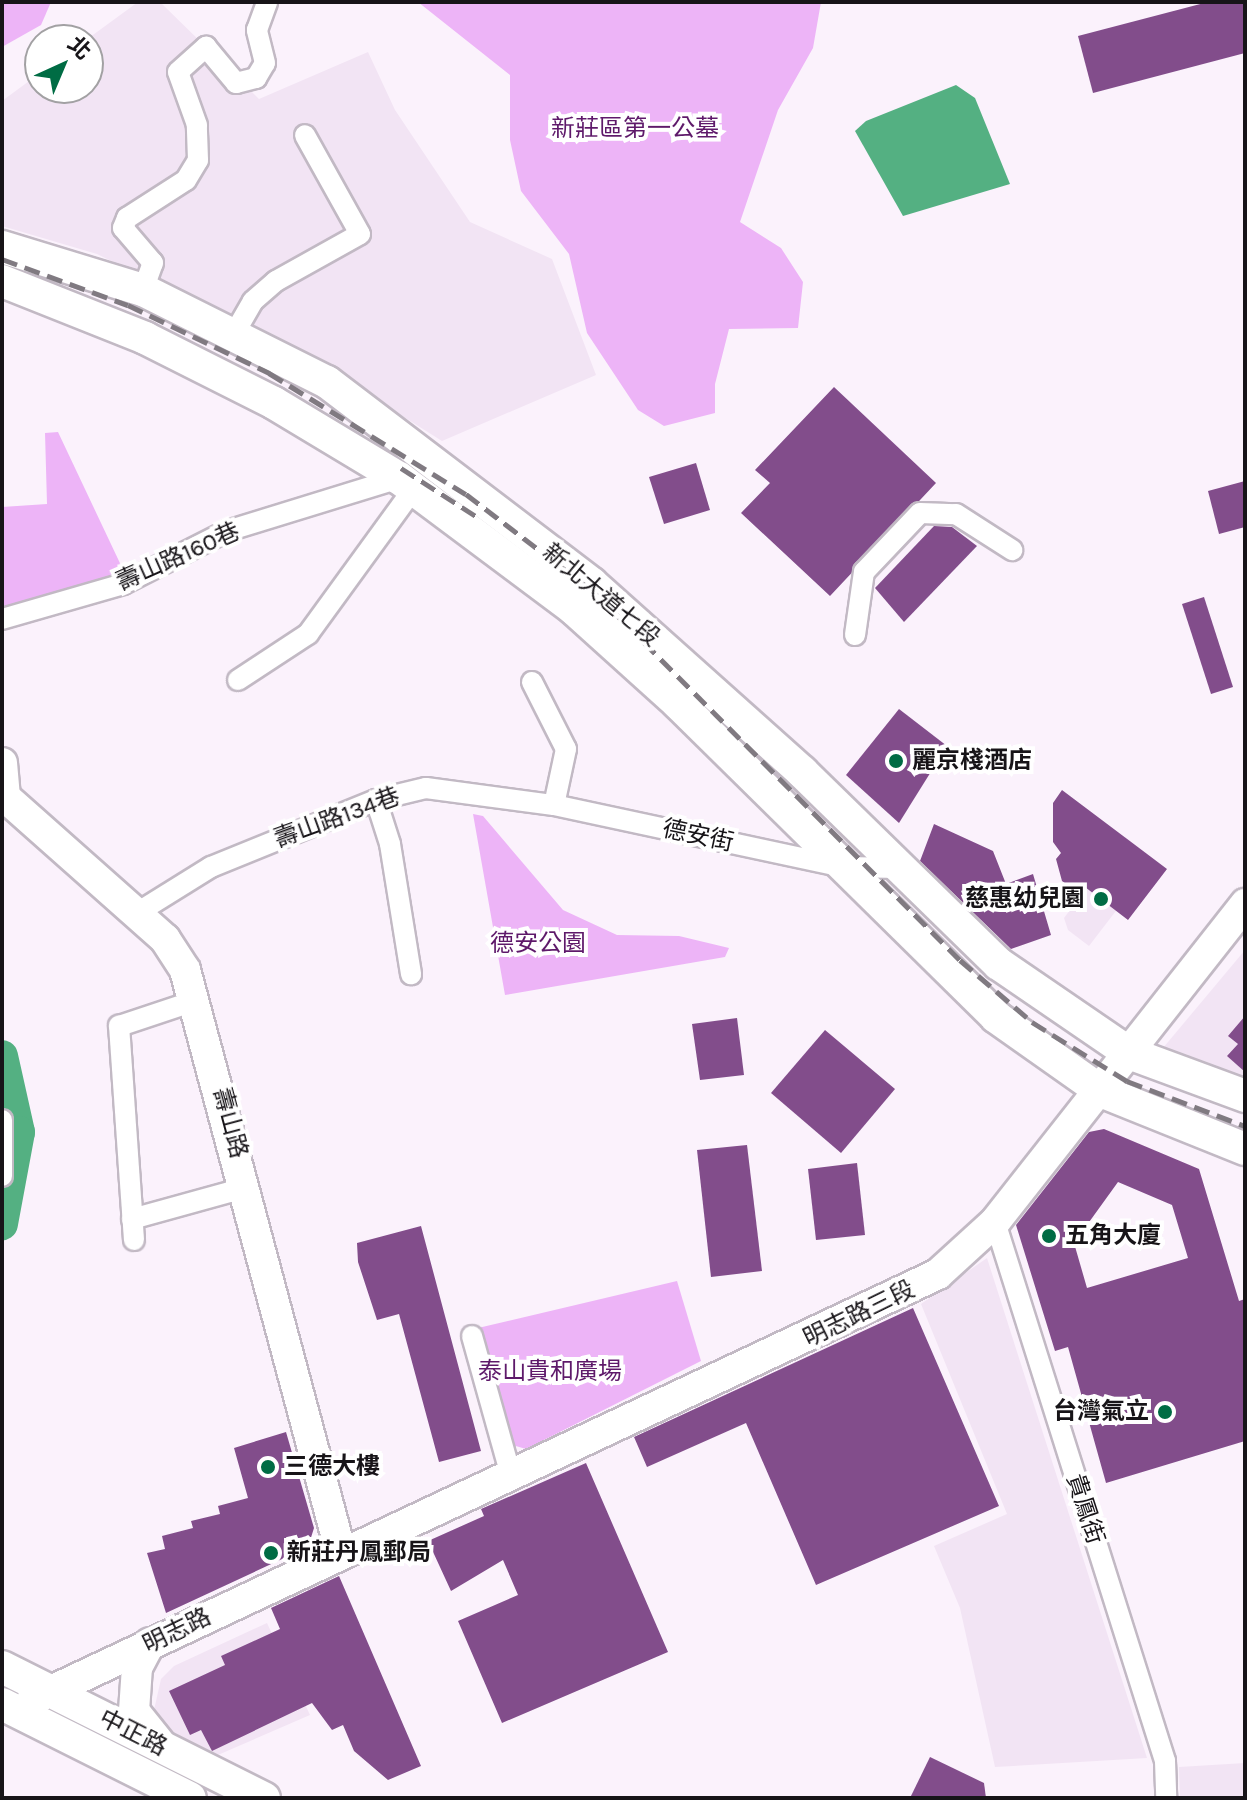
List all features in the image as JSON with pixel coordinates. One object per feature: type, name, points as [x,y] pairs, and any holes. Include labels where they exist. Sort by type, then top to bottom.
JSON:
[{"type":"main road","name":"新北大道七段","points":[[2,247],[143,290],[327,382],[592,584],[901,868],[999,964],[1129,1053],[1245,1096]]},
{"type":"main road","name":"新北大道七段","points":[[2,281],[158,344],[274,403],[406,483],[574,609],[996,1017],[1101,1091],[1245,1149]]},
{"type":"main road","name":"壽山路","points":[[2,763],[4,796],[165,939],[197,1000],[341,1553]]},
{"type":"main road","name":"明志路三段","points":[[341,1553],[903,1295],[938,1274],[995,1222],[1245,904]]},
{"type":"main road","name":"明志路","points":[[5,1712],[341,1553]]},
{"type":"main road","points":[[150,1643],[137,1667],[134,1711],[165,1749]]},
{"type":"main road","name":"中正路","points":[[2,1667],[264,1798]]},
{"type":"main road","name":"中正路","points":[[5,1712],[190,1798]]},
{"type":"street","points":[[143,290],[153,263],[123,228],[127,218],[186,180],[198,160],[197,125],[178,72],[206,47],[236,83],[256,78],[265,63],[257,30],[267,2]]},
{"type":"street","points":[[234,334],[253,301],[276,281],[360,234],[305,135]]},
{"type":"street","points":[[238,680],[308,634],[406,483]]},
{"type":"street","name":"壽山路160巷","points":[[2,619],[123,584],[227,531],[406,483]]},
{"type":"street","points":[[855,635],[864,572],[920,513],[956,514],[1012,550]]},
{"type":"street","points":[[532,682],[566,749],[554,805]]},
{"type":"street","name":"壽山路134巷","points":[[137,913],[211,867],[376,800],[426,788],[554,805]]},
{"type":"street","points":[[376,800],[390,844],[411,974]]},
{"type":"street","name":"德安街","points":[[554,805],[843,867],[901,868]]},
{"type":"street","points":[[134,1240],[119,1026],[197,1000]]},
{"type":"street","points":[[2,1120],[2,1176]]},
{"type":"street","points":[[132,1219],[247,1187]]},
{"type":"street","name":"貴鳳街","points":[[995,1222],[1165,1761],[1166,1798]]},
{"type":"street","points":[[472,1336],[511,1476]]},
{"type":"shaded area","points":[[138,2],[160,2],[259,99],[368,52],[395,110],[470,222],[552,259],[596,375],[442,441],[318,363],[97,254],[2,226],[2,101],[24,85],[24,104],[104,104],[104,27]]},
{"type":"shaded area","points":[[956,85],[975,98],[1010,184],[903,216],[855,131],[866,121]]},
{"type":"shaded area","name":"慈惠幼兒園","points":[[1125,837],[1155,860],[1089,946],[1068,930],[1064,918]]},
{"type":"shaded area","points":[[1245,950],[1245,1093],[1173,1066],[1163,1048]]},
{"type":"shaded area","points":[[987,1258],[1147,1758],[995,1767],[960,1608],[934,1546],[1007,1514],[921,1304]]},
{"type":"shaded area","points":[[267,1623],[310,1715],[211,1758],[173,1739],[154,1710],[161,1679],[174,1666]]},
{"type":"shaded area","points":[[1245,1763],[1245,1798],[1180,1798],[1179,1767]]},
{"type":"green space","points":[[2,2],[51,2],[41,24],[24,24],[24,35],[2,47]]},
{"type":"green space","name":"新莊區第一公墓","points":[[418,2],[821,2],[813,48],[778,110],[740,222],[781,248],[803,282],[798,328],[729,329],[715,384],[715,413],[664,426],[638,410],[587,333],[569,254],[521,191],[510,140],[510,75]]},
{"type":"green space","points":[[58,432],[127,578],[2,612],[2,507],[47,504],[45,433]]},
{"type":"green space","name":"德安公園","points":[[473,814],[483,816],[563,910],[617,935],[679,936],[729,948],[725,957],[505,995]]},
{"type":"green space","name":"泰山貴和廣場","points":[[677,1281],[701,1361],[526,1449],[509,1444],[478,1328]]},
{"type":"building","points":[[1208,2],[1245,2],[1245,53],[1093,93],[1078,36]]},
{"type":"building","points":[[834,387],[936,483],[830,596],[741,513],[770,483],[755,470]]},
{"type":"building","points":[[696,463],[710,510],[664,524],[649,477]]},
{"type":"building","points":[[1245,481],[1245,527],[1219,534],[1208,491]]},
{"type":"building","points":[[934,526],[952,527],[977,546],[904,622],[875,588]]},
{"type":"building","points":[[1204,597],[1233,687],[1211,694],[1182,604]]},
{"type":"building","name":"麗京棧酒店","points":[[899,709],[947,746],[899,823],[846,775]]},
{"type":"building","points":[[1062,790],[1167,869],[1128,920],[1085,887],[1080,894],[1062,881],[1056,859],[1061,853],[1053,842],[1053,803]]},
{"type":"building","points":[[934,824],[993,851],[1006,884],[1033,874],[1051,935],[1011,949],[920,861]]},
{"type":"building","points":[[1245,1016],[1245,1072],[1227,1056],[1238,1044],[1228,1036]]},
{"type":"building","points":[[737,1018],[744,1075],[700,1080],[692,1024]]},
{"type":"building","points":[[825,1030],[895,1089],[841,1153],[771,1093]]},
{"type":"building","points":[[1104,1129],[1199,1169],[1239,1301],[1245,1299],[1245,1441],[1106,1483],[1068,1347],[1055,1351],[1016,1225],[1089,1132]],"holes":[[[1118,1182],[1172,1205],[1188,1258],[1087,1288],[1074,1243]]]},
{"type":"building","points":[[747,1145],[762,1271],[711,1277],[697,1150]]},
{"type":"building","points":[[857,1163],[865,1235],[816,1240],[808,1169]]},
{"type":"building","points":[[421,1226],[481,1451],[439,1462],[399,1314],[377,1320],[358,1262],[357,1243]]},
{"type":"building","points":[[913,1308],[999,1506],[816,1585],[746,1423],[647,1467],[634,1437]]},
{"type":"building","points":[[286,1432],[314,1528],[308,1547],[166,1613],[147,1553],[165,1549],[162,1536],[193,1528],[191,1521],[220,1514],[218,1506],[248,1498],[234,1448]]},
{"type":"building","points":[[586,1463],[668,1652],[502,1723],[458,1621],[518,1595],[503,1560],[451,1591],[428,1541],[484,1516],[481,1509]]},
{"type":"building","points":[[339,1576],[421,1766],[388,1780],[354,1751],[343,1725],[332,1730],[312,1703],[212,1751],[201,1730],[190,1735],[169,1691],[225,1665],[221,1656],[280,1629],[271,1608]]},
{"type":"building","points":[[930,1757],[984,1783],[986,1798],[910,1798]]},
{"type":"waterway","points":[[2,1056],[19,1132],[2,1224]]},
{"type":"railway","points":[[2,259],[128,305],[269,373],[466,494],[593,591],[960,960],[1032,1022],[1127,1081],[1245,1126]]},
{"type":"railway","points":[[401,468],[479,518]]},
{"type":"place","name":"麗京棧酒店","points":[[896,761]]},
{"type":"place","name":"慈惠幼兒園","points":[[1101,899]]},
{"type":"place","name":"五角大廈","points":[[1049,1236]]},
{"type":"place","name":"台灣氣立","points":[[1165,1412]]},
{"type":"place","name":"三德大樓","points":[[268,1467]]},
{"type":"place","name":"新莊丹鳳郵局","points":[[271,1553]]}]
